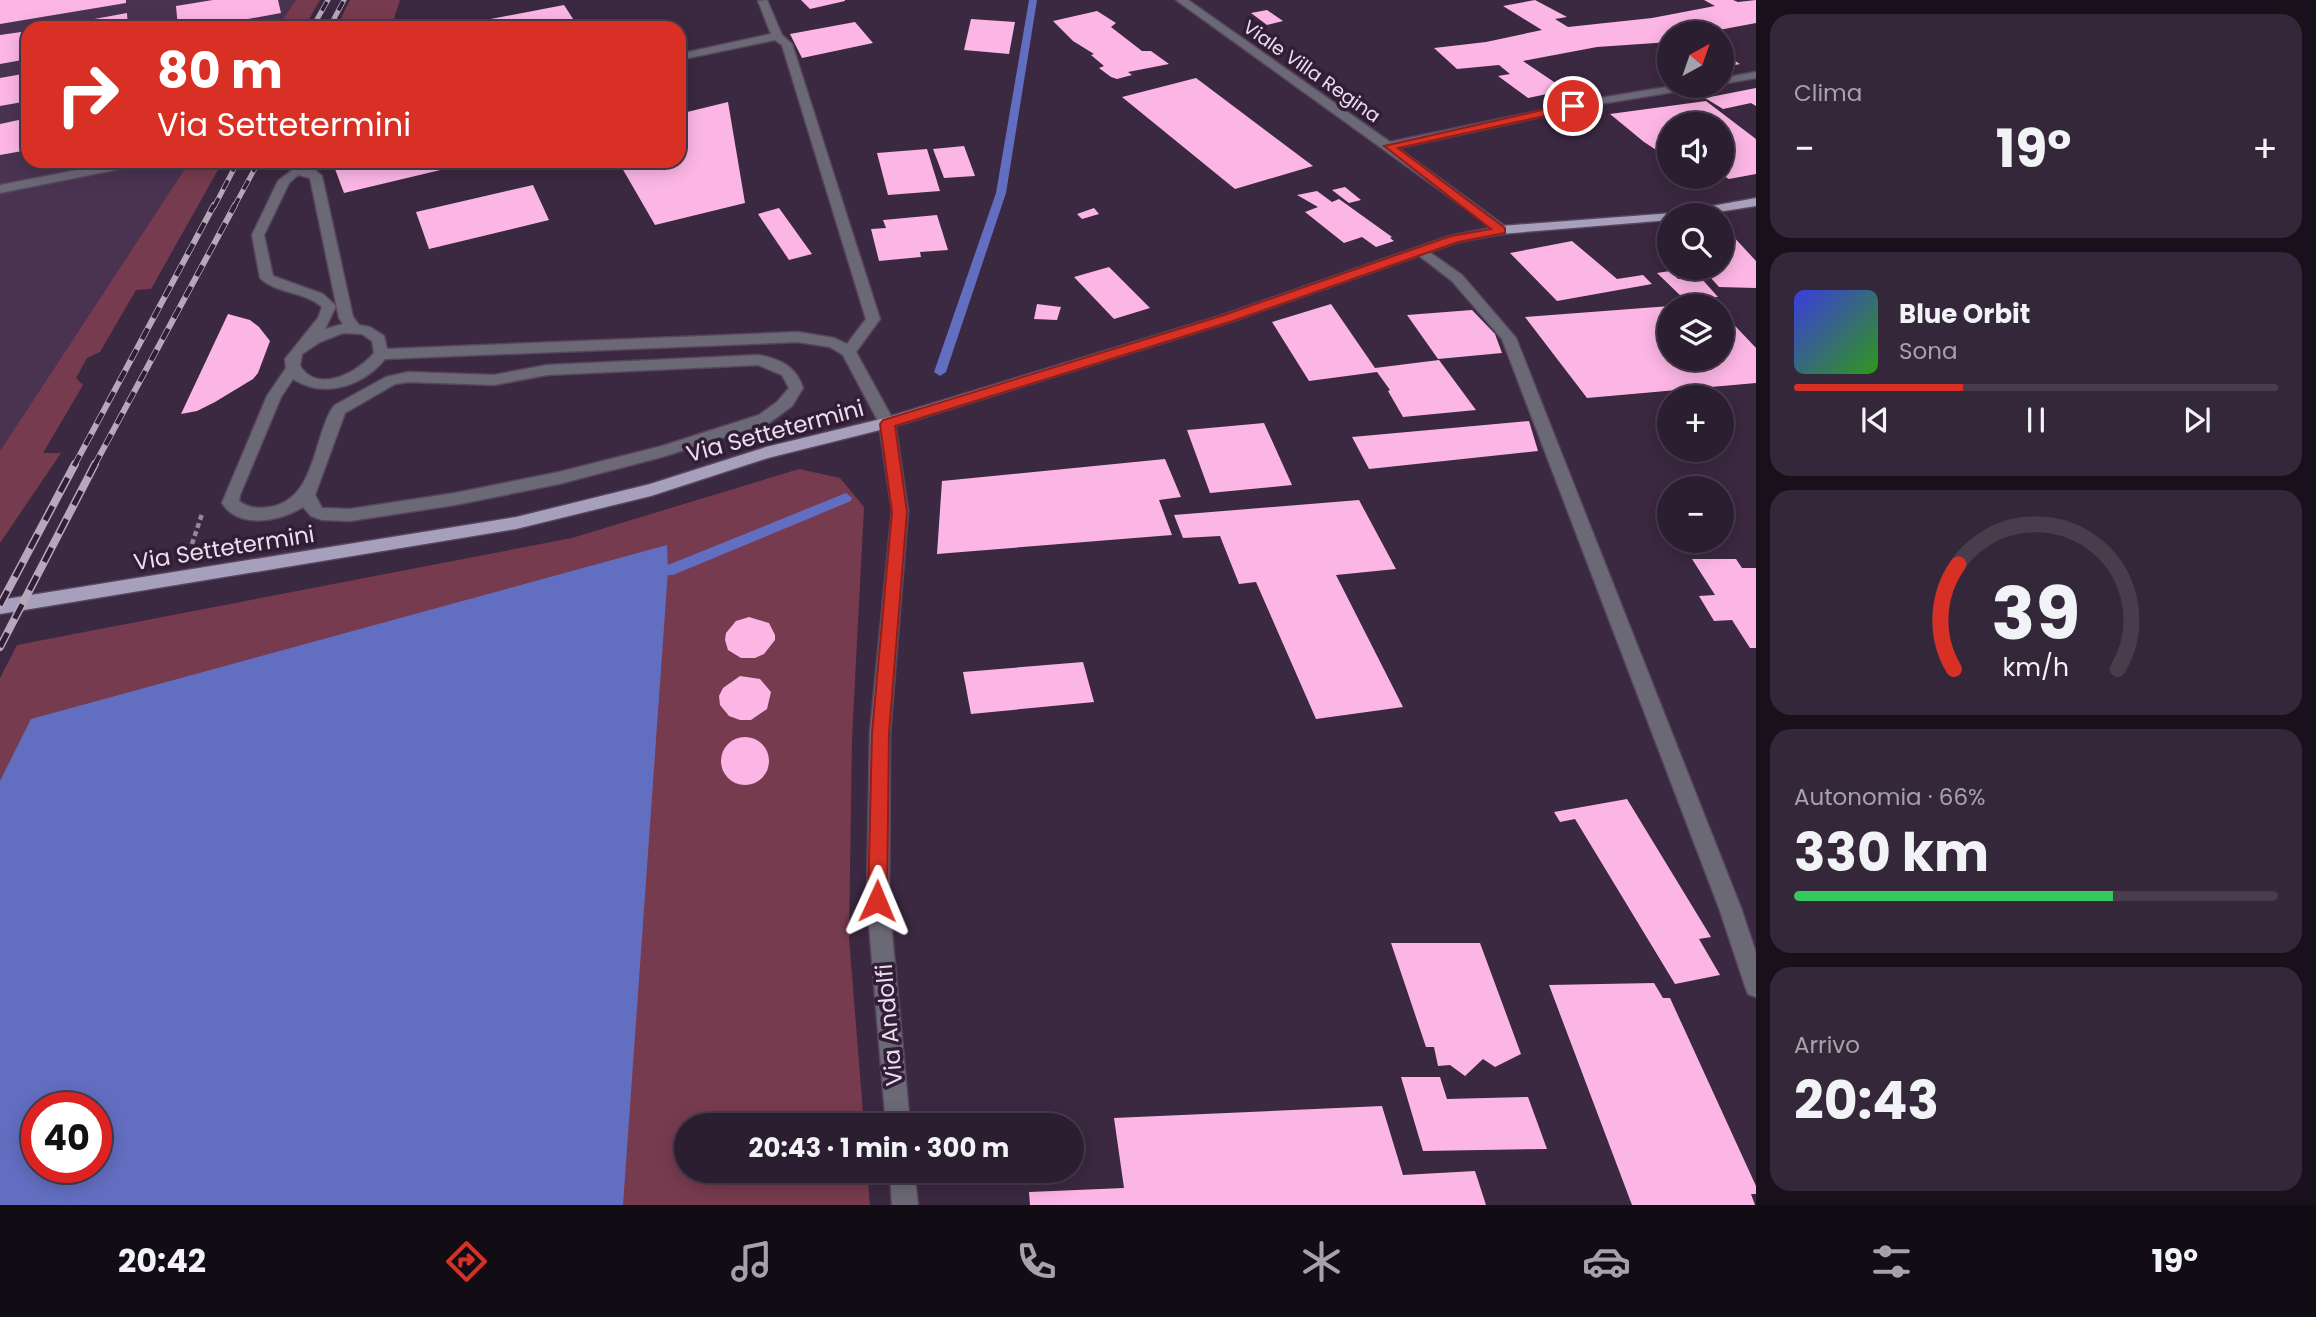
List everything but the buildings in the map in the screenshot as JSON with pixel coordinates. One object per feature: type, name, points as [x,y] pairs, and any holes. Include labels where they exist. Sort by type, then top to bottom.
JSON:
[{"type":"main road","points":[[1734,206],[1756,202]]},
{"type":"main road","name":"Via Settetermini","points":[[0,607],[516,523],[651,490],[766,453],[887,424],[1226,319],[1455,239],[1501,230],[1657,217]]},
{"type":"street","name":"Viale Villa Regina","points":[[1181,0],[1389,146],[1501,230]]},
{"type":"street","points":[[293,368],[307,381],[336,383],[364,372],[381,354],[748,338],[818,339],[834,343],[849,352],[873,319],[787,44],[777,36],[764,1]]},
{"type":"street","points":[[686,56],[777,36]]},
{"type":"street","points":[[1734,79],[1756,75]]},
{"type":"street","name":"Viale Villa Regina","points":[[1389,146],[1600,101],[1657,92]]},
{"type":"street","points":[[0,189],[105,168]]},
{"type":"street","points":[[307,495],[312,510],[350,515],[528,485],[614,464],[764,419],[779,410],[791,398],[796,388],[794,377],[773,362],[547,370],[494,380],[408,377],[391,380],[340,409],[307,495],[298,505],[274,513],[247,513],[236,509],[230,503],[274,396],[293,368],[294,358],[325,319],[328,306],[319,297],[267,278],[258,241],[284,181],[295,172],[309,171],[316,176],[346,318],[354,328]]},
{"type":"street","points":[[1422,251],[1457,278],[1509,338],[1730,908],[1756,986]]},
{"type":"street","points":[[309,341],[330,331],[354,328],[365,330],[379,339],[381,354]]},
{"type":"street","points":[[729,362],[743,356],[748,338]]},
{"type":"street","name":"Via Andolfi","points":[[849,352],[887,424],[900,512],[880,733],[877,901],[897,1113]]},
{"type":"street","points":[[903,1183],[905,1205]]},
{"type":"path","points":[[192,544],[198,524]]},
{"type":"shaded area","points":[[0,0],[296,0],[282,21],[21,21],[21,168],[185,168],[0,451]]},
{"type":"shaded area","points":[[296,0],[320,0],[308,21],[282,21]]},
{"type":"shaded area","points":[[350,0],[400,0],[393,21],[340,21]]},
{"type":"shaded area","points":[[185,168],[219,168],[151,289],[136,290],[100,352],[87,358],[76,378],[83,385],[43,453],[61,453],[0,543],[0,451]]},
{"type":"shaded area","points":[[799,469],[840,478],[864,507],[852,739],[849,938],[863,1113],[674,1113],[674,1183],[868,1183],[870,1205],[0,1205],[0,678],[17,645],[572,538]]},
{"type":"water","points":[[667,545],[668,571],[623,1205],[0,1205],[0,781],[31,719]]},
{"type":"waterway","points":[[940,372],[1001,193],[1033,0]]},
{"type":"waterway","points":[[668,571],[846,498]]},
{"type":"railway","points":[[316,21],[328,0]]},
{"type":"railway","points":[[333,21],[344,0]]},
{"type":"railway","points":[[214,207],[234,168]]},
{"type":"railway","points":[[234,207],[255,168]]},
{"type":"railway","points":[[74,466],[214,205]]},
{"type":"railway","points":[[94,466],[235,205]]},
{"type":"railway","points":[[0,605],[75,464]]},
{"type":"railway","points":[[0,647],[95,464]]},
{"type":"route","points":[[877,901],[880,733],[900,512],[887,424],[1226,319],[1455,239],[1501,230],[1389,146],[1573,106]]}]
